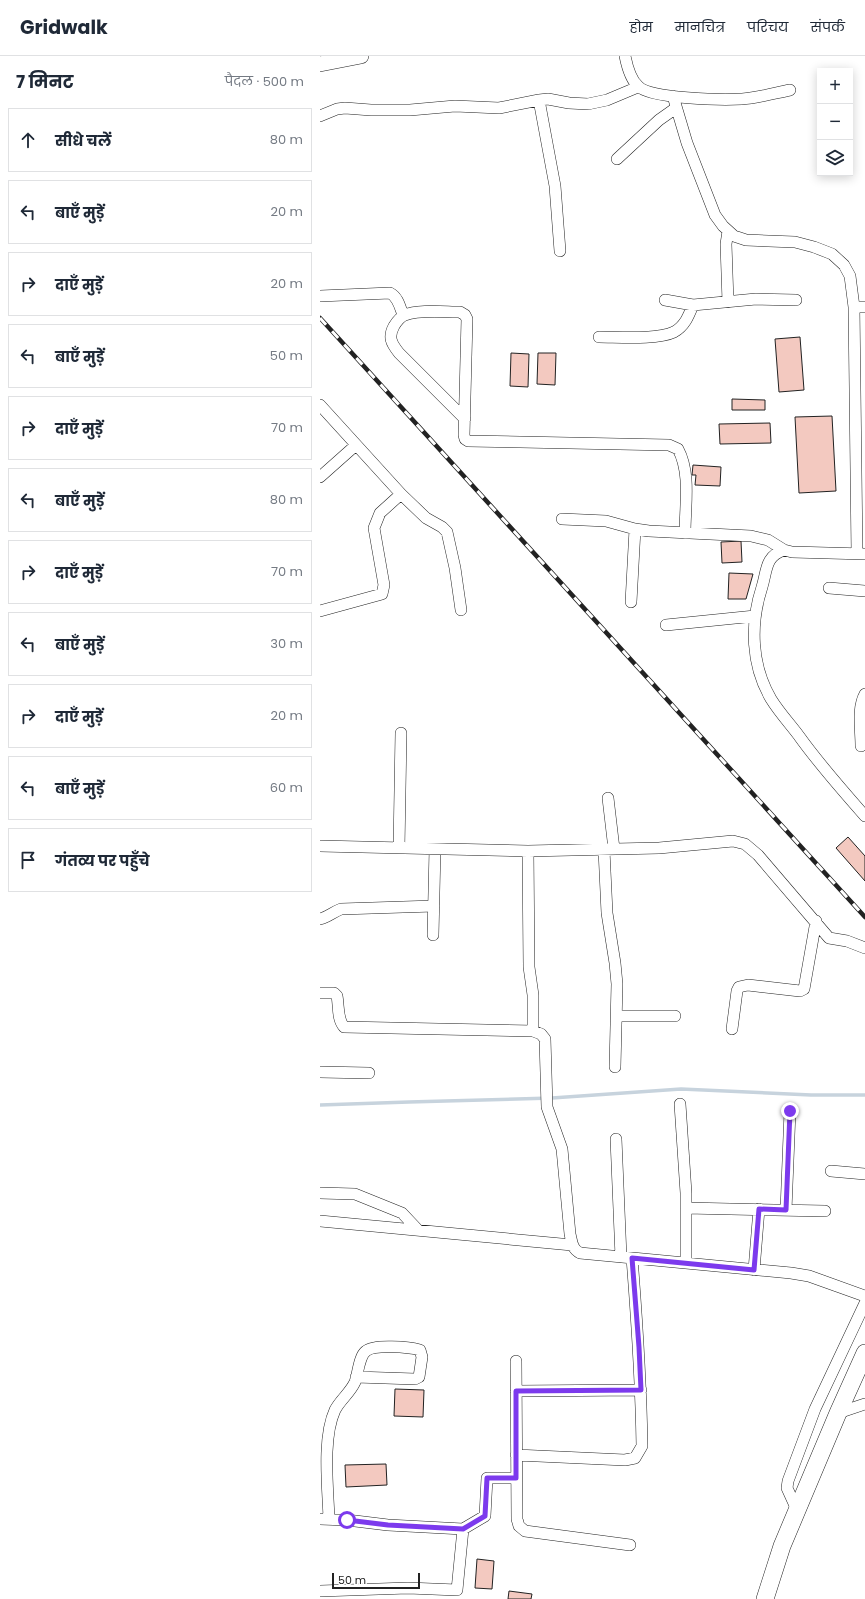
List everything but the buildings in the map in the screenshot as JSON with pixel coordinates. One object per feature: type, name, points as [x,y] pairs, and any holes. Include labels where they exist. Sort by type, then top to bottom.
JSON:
[{"type":"main road","points":[[765,1599],[782,1546],[865,1353]]},
{"type":"street","points":[[320,64],[361,56]]},
{"type":"street","points":[[624,56],[631,77],[638,87],[647,92],[673,96],[715,99],[744,99],[790,90]]},
{"type":"street","points":[[320,116],[337,109],[346,108],[371,110],[410,110],[455,106],[499,108],[548,99],[577,104],[597,103],[614,98],[638,87]]},
{"type":"street","points":[[562,519],[606,521],[635,530],[759,537],[784,550],[792,552],[861,554],[860,307],[850,276],[844,265],[832,254],[795,242],[746,240],[734,236],[722,226],[715,215],[687,143],[673,96]]},
{"type":"street","points":[[539,100],[555,186],[560,251]]},
{"type":"street","points":[[617,159],[659,120],[676,108]]},
{"type":"street","points":[[728,231],[726,244],[728,302]]},
{"type":"street","points":[[320,296],[390,293],[397,299],[403,315]]},
{"type":"street","points":[[665,300],[693,304],[756,299],[796,300]]},
{"type":"street","points":[[600,337],[657,336],[666,334],[674,331],[686,321],[693,304]]},
{"type":"street","points":[[465,418],[399,353],[393,345],[390,338],[391,332],[403,315],[417,312],[460,312],[465,315],[467,319],[465,418],[464,435],[465,439],[468,441],[669,445],[678,449],[683,458],[686,470],[685,533]]},
{"type":"street","points":[[320,405],[401,494],[426,518],[442,527],[447,532],[455,568],[461,610]]},
{"type":"street","points":[[320,477],[356,445]]},
{"type":"street","points":[[320,611],[382,594],[384,585],[374,528],[380,513],[401,494]]},
{"type":"street","points":[[631,602],[635,530]]},
{"type":"street","points":[[784,550],[777,553],[769,561],[755,616],[754,643],[757,663],[763,681],[772,700],[810,751],[865,816]]},
{"type":"street","points":[[829,588],[865,592]]},
{"type":"street","points":[[666,625],[755,616]]},
{"type":"street","points":[[862,746],[861,710],[865,694]]},
{"type":"street","points":[[399,848],[401,733]]},
{"type":"street","points":[[608,798],[609,850],[607,914],[616,963],[617,984],[614,1067]]},
{"type":"street","points":[[320,846],[528,851],[659,848],[733,841],[745,844],[758,855],[829,938],[847,941],[865,948]]},
{"type":"street","points":[[433,935],[435,848]]},
{"type":"street","points":[[528,851],[529,967],[533,995],[532,1031]]},
{"type":"street","points":[[320,919],[341,909],[434,906]]},
{"type":"street","points":[[732,1029],[737,991],[739,987],[748,985],[800,991],[804,989],[816,921]]},
{"type":"street","points":[[320,993],[334,993],[337,996],[339,1018],[344,1027],[532,1031],[541,1034],[545,1039],[547,1107],[562,1149],[572,1245],[575,1251],[580,1253],[626,1258],[809,1276],[865,1296]]},
{"type":"street","points":[[617,1016],[675,1016]]},
{"type":"street","points":[[320,1072],[369,1073]]},
{"type":"street","points":[[680,1104],[686,1208],[686,1263]]},
{"type":"street","points":[[786,1210],[790,1111]]},
{"type":"street","points":[[516,1455],[625,1460],[635,1458],[642,1446],[639,1347],[626,1258],[616,1139]]},
{"type":"street","points":[[831,1171],[865,1174]]},
{"type":"street","points":[[320,1194],[355,1194],[402,1213],[418,1230]]},
{"type":"street","points":[[686,1208],[824,1211]]},
{"type":"street","points":[[754,1270],[759,1209]]},
{"type":"street","points":[[320,1221],[572,1245]]},
{"type":"street","points":[[797,1510],[787,1488],[788,1481],[815,1409],[865,1303]]},
{"type":"street","points":[[356,1377],[415,1379],[419,1377],[422,1357],[420,1350],[385,1347],[371,1348],[366,1350],[363,1354],[356,1377],[350,1389],[336,1408],[332,1418],[327,1460],[324,1519],[388,1525],[463,1529],[485,1516],[487,1478],[516,1478]]},
{"type":"street","points":[[516,1361],[516,1478],[517,1519],[519,1526],[525,1531],[630,1545]]},
{"type":"street","points":[[516,1391],[641,1390]]},
{"type":"street","points":[[838,1413],[865,1404]]},
{"type":"street","points":[[320,1591],[408,1588],[457,1590],[463,1529]]},
{"type":"waterway","points":[[320,1105],[552,1098],[681,1089],[811,1095],[865,1095]]},
{"type":"railway","points":[[320,318],[865,917]]},
{"type":"route","points":[[347,1520],[388,1525],[463,1529],[485,1516],[487,1478],[516,1478],[516,1391],[641,1390],[632,1258],[754,1270],[759,1209],[786,1210],[790,1111]]}]
